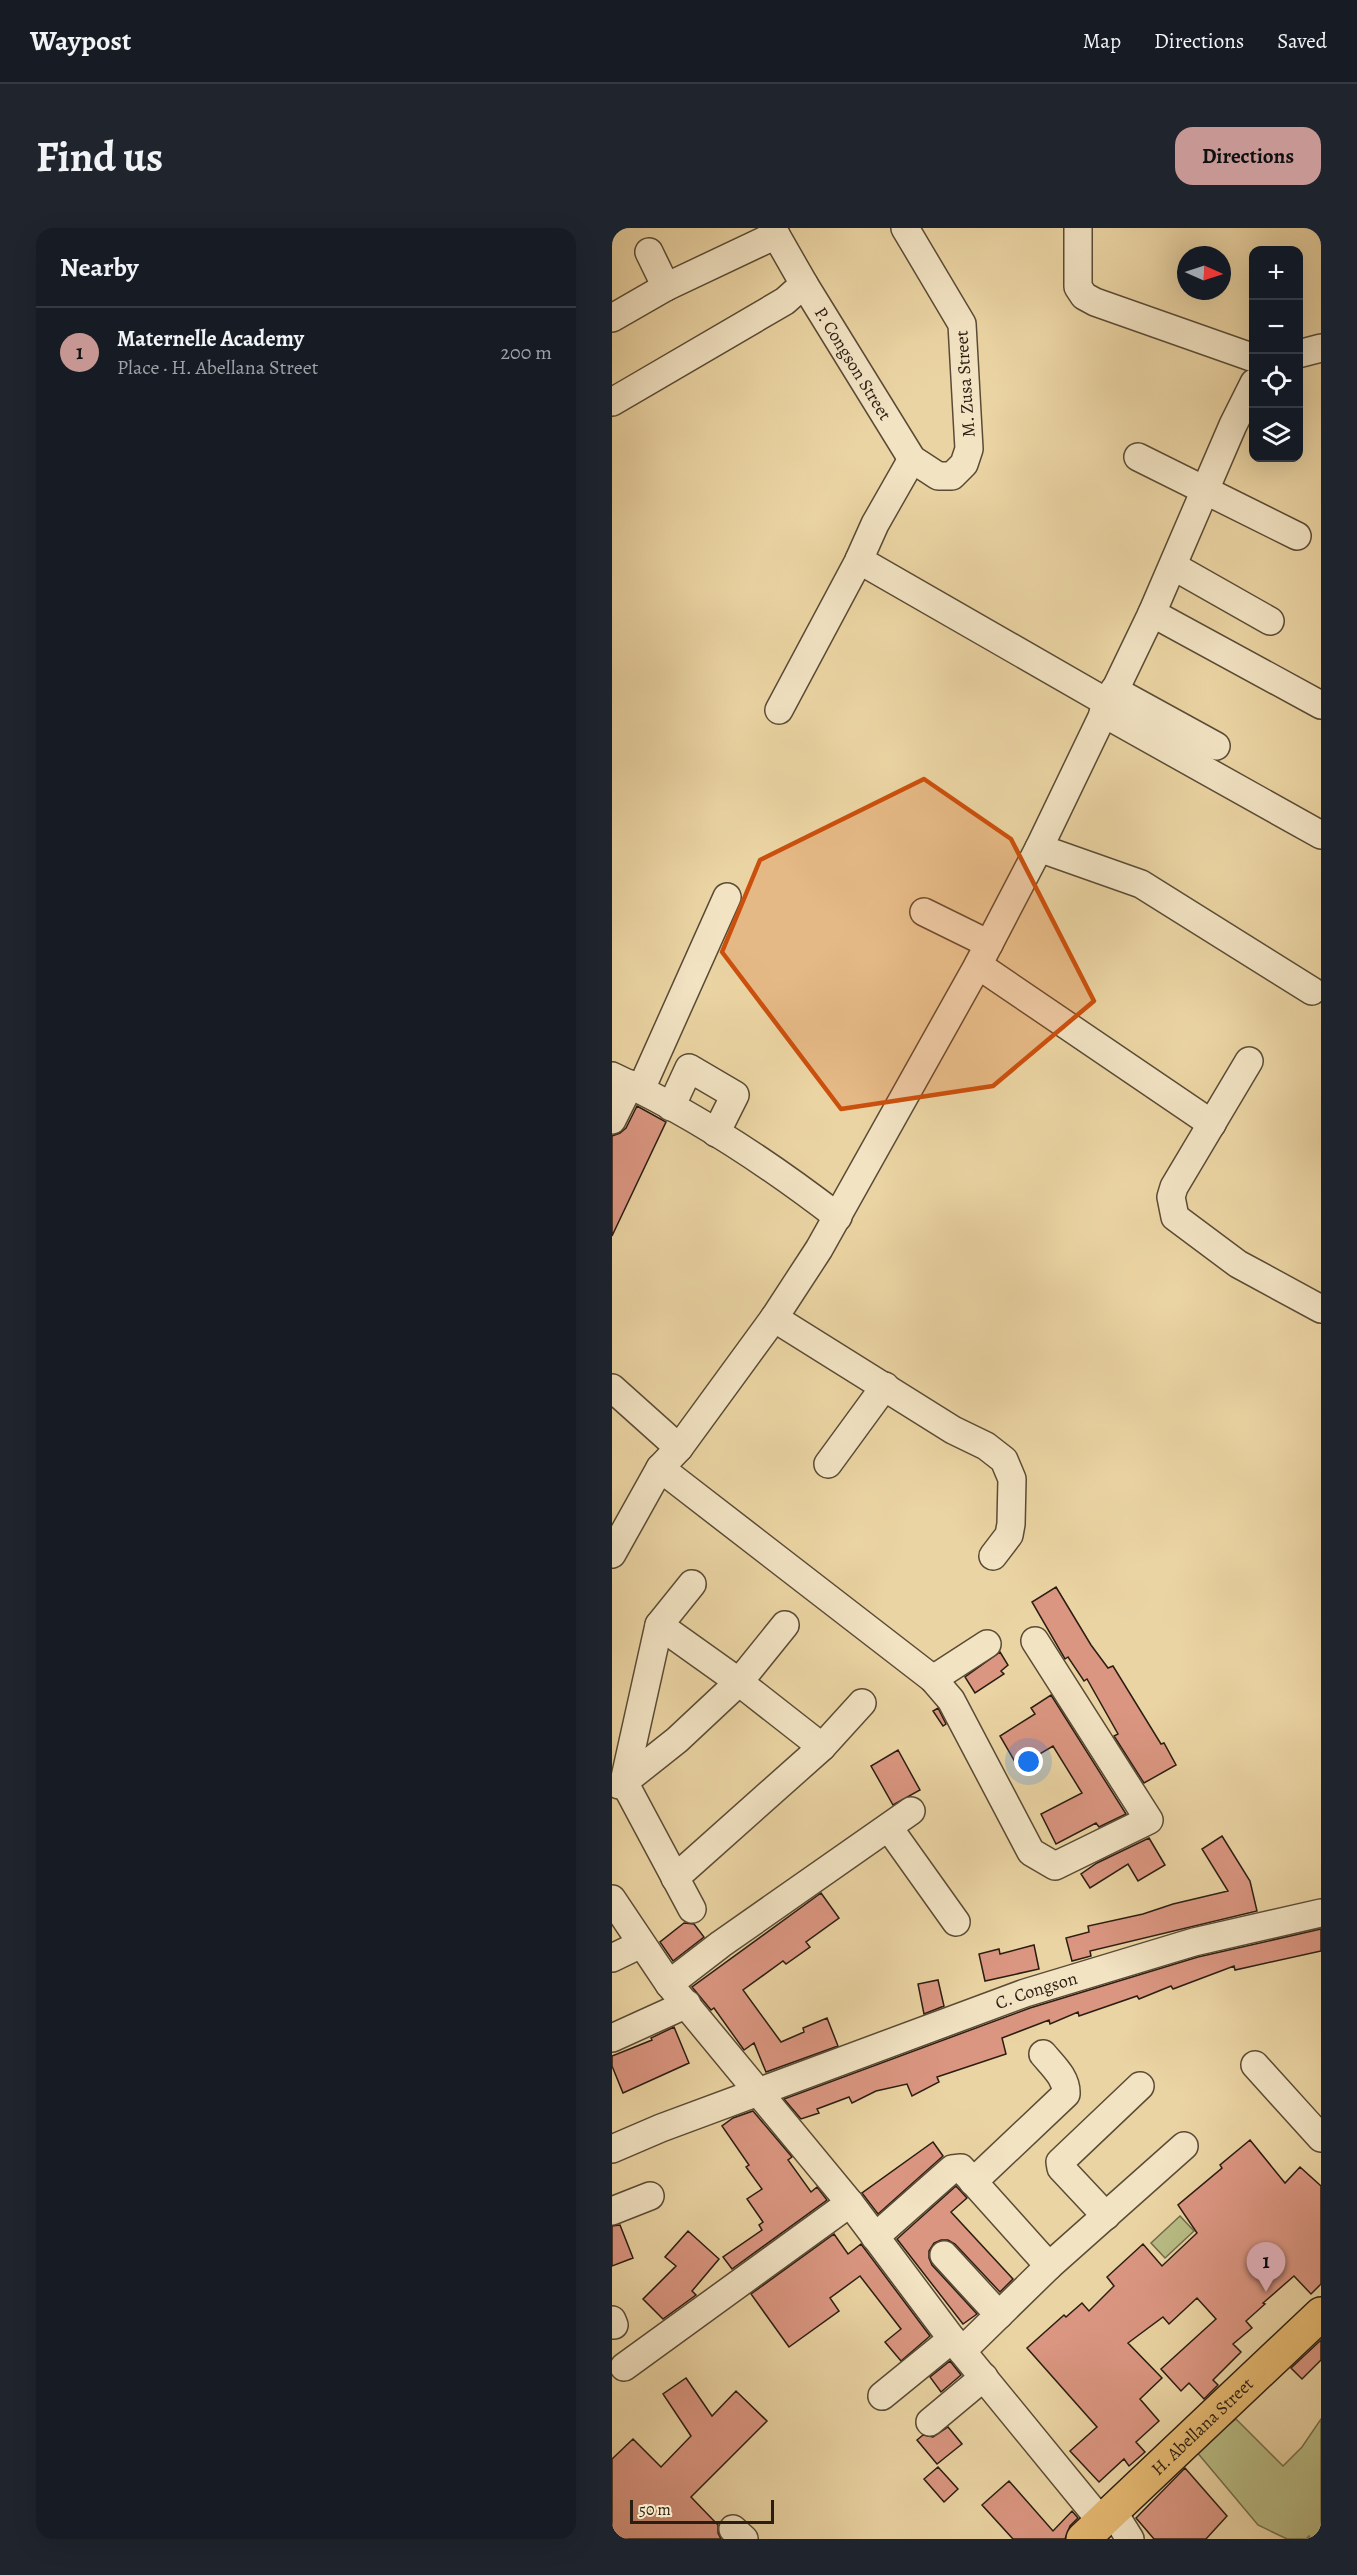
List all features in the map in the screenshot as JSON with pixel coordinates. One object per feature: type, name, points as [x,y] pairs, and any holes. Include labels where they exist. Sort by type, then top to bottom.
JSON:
[{"type":"main road","name":"H. Abellana Street","points":[[1099,2523],[1321,2314]]},
{"type":"street","name":"M. Zusa Street","points":[[905,228],[962,324],[969,449],[964,464],[952,476]]},
{"type":"street","points":[[1078,228],[1078,286],[1084,296],[1095,302],[1249,356]]},
{"type":"street","name":"P. Congson Street","points":[[774,232],[912,459],[938,476],[952,476]]},
{"type":"street","points":[[612,318],[666,287],[774,232]]},
{"type":"street","points":[[649,252],[666,287]]},
{"type":"street","points":[[612,402],[785,301],[804,284]]},
{"type":"street","points":[[1303,353],[1321,348]]},
{"type":"street","points":[[612,1554],[660,1468],[679,1448],[774,1318],[838,1217],[984,954],[1039,848],[1152,613],[1204,491],[1249,394]]},
{"type":"street","points":[[1138,457],[1297,536]]},
{"type":"street","points":[[779,710],[859,561],[875,524],[912,459]]},
{"type":"street","points":[[859,561],[1109,702],[1321,835]]},
{"type":"street","points":[[1173,566],[1270,621]]},
{"type":"street","points":[[1152,613],[1321,705]]},
{"type":"street","points":[[1109,702],[1216,746]]},
{"type":"street","points":[[1039,848],[1141,884],[1312,991]]},
{"type":"street","points":[[612,1120],[628,1083],[727,897]]},
{"type":"street","points":[[924,912],[1212,1124]]},
{"type":"street","points":[[1249,1061],[1174,1187],[1171,1197],[1175,1217],[1238,1264],[1321,1309]]},
{"type":"street","points":[[671,1107],[689,1068],[735,1095],[716,1133]]},
{"type":"street","points":[[628,1083],[716,1133],[794,1183],[838,1217]]},
{"type":"street","points":[[774,1318],[953,1430],[986,1446],[1004,1460],[1012,1479],[1011,1524],[1009,1535],[993,1556]]},
{"type":"street","points":[[828,1464],[885,1386]]},
{"type":"street","points":[[612,1388],[679,1448]]},
{"type":"street","points":[[660,1468],[933,1679],[951,1700],[1031,1852],[1055,1866],[1149,1820],[1035,1641]]},
{"type":"street","points":[[692,1584],[659,1626],[618,1785],[692,1910]]},
{"type":"street","points":[[618,1785],[676,1740],[739,1682],[785,1625]]},
{"type":"street","points":[[659,1626],[739,1682],[822,1748]]},
{"type":"street","points":[[933,1679],[987,1644]]},
{"type":"street","points":[[675,1878],[822,1748],[862,1703]]},
{"type":"street","points":[[669,1984],[721,1944],[889,1828],[910,1811]]},
{"type":"street","points":[[889,1828],[956,1922]]},
{"type":"street","points":[[612,1899],[669,1984],[850,2204],[957,2345],[1099,2523],[1130,2539]]},
{"type":"street","name":"C. Congson","points":[[612,2149],[661,2128],[758,2094],[1025,1993],[1194,1942],[1321,1913]]},
{"type":"street","points":[[612,1958],[641,1944]]},
{"type":"street","points":[[612,2038],[687,2004]]},
{"type":"street","points":[[973,2182],[1066,2094],[1066,2086],[1062,2077],[1043,2054]]},
{"type":"street","points":[[1255,2065],[1321,2138]]},
{"type":"street","points":[[1106,2216],[1061,2168],[1060,2162],[1140,2086]]},
{"type":"street","points":[[882,2396],[999,2315],[1049,2266],[1184,2146]]},
{"type":"street","points":[[875,2237],[952,2169],[961,2168],[1049,2266]]},
{"type":"street","points":[[612,2211],[650,2196]]},
{"type":"street","points":[[624,2367],[850,2204]]},
{"type":"street","points":[[944,2255],[999,2315]]},
{"type":"street","points":[[930,2422],[984,2377]]},
{"type":"highlighted area","points":[[924,779],[1011,839],[1094,1001],[993,1086],[841,1109],[722,952],[760,860]]},
{"type":"green space","points":[[1180,2216],[1194,2231],[1165,2258],[1151,2243]]},
{"type":"green space","points":[[1236,2419],[1283,2466],[1302,2447],[1321,2419],[1321,2539],[1311,2539],[1309,2536],[1306,2539],[1287,2539],[1258,2525],[1196,2451]]},
{"type":"building","points":[[637,1106],[666,1122],[612,1236],[612,1136],[626,1128]]},
{"type":"building","points":[[1056,1587],[1091,1645],[1108,1668],[1113,1666],[1176,1765],[1144,1783],[1114,1736],[1118,1734],[1087,1679],[1084,1681],[1068,1657],[1065,1659],[1032,1602]]},
{"type":"building","points":[[1000,1652],[1008,1665],[1001,1671],[1004,1674],[975,1693],[965,1677]]},
{"type":"building","points":[[1051,1695],[1126,1814],[1099,1827],[1096,1823],[1056,1844],[1041,1814],[1082,1793],[1053,1746],[1018,1767],[1000,1736],[1035,1714],[1031,1708]]},
{"type":"building","points":[[938,1708],[946,1724],[943,1726],[933,1711]]},
{"type":"building","points":[[898,1750],[920,1790],[893,1805],[871,1766]]},
{"type":"building","points":[[1222,1836],[1250,1881],[1257,1911],[1090,1951],[1091,1956],[1072,1961],[1066,1938],[1089,1932],[1088,1926],[1228,1891],[1202,1849]]},
{"type":"building","points":[[1149,1838],[1165,1865],[1138,1881],[1128,1864],[1090,1888],[1081,1874],[1097,1863]]},
{"type":"building","points":[[821,1893],[839,1918],[806,1942],[810,1947],[786,1964],[783,1961],[743,1990],[781,2042],[804,2032],[803,2028],[827,2018],[838,2046],[766,2072],[754,2043],[744,2050],[714,2008],[711,2010],[692,1987]]},
{"type":"building","points":[[684,1923],[694,1924],[704,1937],[673,1961],[660,1942]]},
{"type":"building","points":[[1321,1929],[1321,1951],[1235,1970],[1234,1966],[1139,1999],[1137,1996],[1079,2016],[1078,2012],[1050,2024],[1049,2020],[1002,2038],[1006,2054],[937,2077],[939,2082],[912,2096],[907,2084],[876,2091],[852,2103],[849,2097],[817,2109],[819,2113],[801,2119],[784,2099],[1030,2008],[1198,1957]]},
{"type":"building","points":[[1034,1945],[1039,1969],[985,1981],[979,1954],[999,1949],[1000,1954]]},
{"type":"building","points":[[938,1980],[944,2006],[924,2014],[918,1984]]},
{"type":"building","points":[[674,2027],[689,2063],[623,2093],[612,2066],[612,2056],[652,2040],[651,2038]]},
{"type":"building","points":[[753,2111],[792,2157],[788,2160],[811,2192],[817,2187],[827,2200],[732,2269],[723,2257],[762,2230],[759,2225],[763,2222],[747,2199],[762,2189],[746,2167],[749,2165],[722,2126],[733,2118]]},
{"type":"building","points":[[1250,2140],[1285,2183],[1300,2167],[1321,2186],[1321,2284],[1311,2294],[1294,2276],[1263,2303],[1265,2304],[1246,2321],[1252,2328],[1233,2344],[1241,2352],[1213,2380],[1218,2385],[1204,2399],[1189,2383],[1181,2391],[1161,2369],[1216,2319],[1197,2298],[1169,2324],[1163,2317],[1128,2343],[1162,2378],[1140,2399],[1159,2421],[1136,2442],[1145,2452],[1129,2466],[1124,2459],[1099,2482],[1070,2451],[1097,2427],[1027,2348],[1064,2315],[1066,2317],[1082,2303],[1089,2311],[1114,2286],[1107,2277],[1143,2244],[1162,2266],[1197,2233],[1178,2205],[1222,2168],[1220,2165]]},
{"type":"building","points":[[933,2142],[943,2156],[878,2214],[862,2193]]},
{"type":"building","points":[[956,2186],[967,2198],[951,2212],[1013,2279],[1000,2292],[955,2244],[948,2240],[934,2243],[929,2251],[932,2265],[977,2314],[963,2324],[897,2239]]},
{"type":"building","points":[[620,2225],[633,2258],[612,2266],[612,2226]]},
{"type":"building","points":[[688,2231],[719,2259],[692,2291],[696,2295],[663,2319],[643,2299],[676,2266],[665,2257]]},
{"type":"building","points":[[834,2234],[848,2254],[861,2244],[930,2336],[901,2361],[885,2342],[901,2329],[860,2276],[830,2298],[839,2311],[789,2347],[751,2294]]},
{"type":"building","points":[[1321,2340],[1321,2360],[1302,2379],[1291,2368]]},
{"type":"building","points":[[950,2361],[961,2375],[941,2392],[930,2377]]},
{"type":"building","points":[[686,2378],[712,2416],[736,2391],[767,2421],[691,2497],[718,2525],[721,2539],[612,2539],[612,2459],[633,2439],[661,2467],[691,2436],[663,2394]]},
{"type":"building","points":[[948,2427],[962,2444],[937,2464],[917,2440],[923,2435],[933,2437]]},
{"type":"building","points":[[938,2467],[958,2489],[944,2502],[924,2479]]},
{"type":"building","points":[[1185,2468],[1227,2516],[1206,2539],[1154,2539],[1136,2518]]},
{"type":"building","points":[[1009,2481],[1053,2531],[1072,2511],[1078,2518],[1070,2526],[1065,2539],[1013,2539],[982,2505]]},
{"type":"place","name":"Maternelle Academy","points":[[1266,2292]]}]
